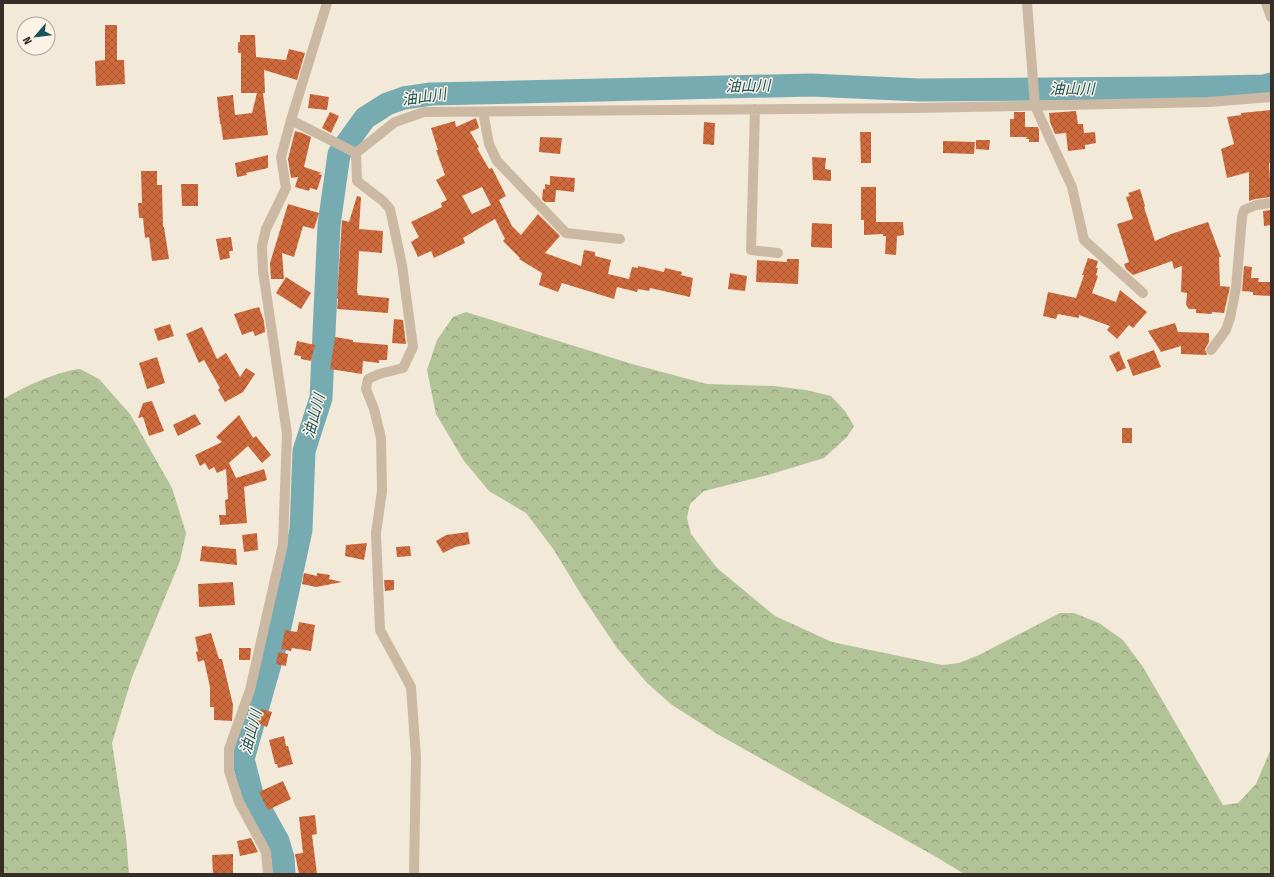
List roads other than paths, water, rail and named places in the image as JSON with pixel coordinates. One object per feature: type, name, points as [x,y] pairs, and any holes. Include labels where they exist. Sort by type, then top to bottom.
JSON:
[{"type":"street","points":[[268,874],[266,852],[239,802],[229,771],[229,749],[250,690],[283,544],[287,434],[263,271],[262,246],[266,229],[286,188],[281,157],[327,3]]},
{"type":"street","points":[[1027,3],[1035,106],[1072,187],[1084,240],[1143,293]]},
{"type":"street","points":[[1266,3],[1271,17]]},
{"type":"street","points":[[356,153],[395,122],[424,112],[1035,106],[1209,102],[1271,97]]},
{"type":"street","points":[[755,109],[751,250],[778,253]]},
{"type":"street","points":[[483,112],[489,144],[497,162],[566,233],[620,239]]},
{"type":"street","points":[[291,120],[356,153]]},
{"type":"street","points":[[356,153],[357,181],[390,209],[402,265],[413,347],[403,368],[379,374],[368,379],[366,389],[374,409],[381,438],[382,491],[376,533],[380,630],[411,687],[416,757],[414,874]]},
{"type":"street","points":[[1211,350],[1226,330],[1230,318],[1236,288],[1242,217],[1244,210],[1256,205],[1271,203]]},
{"type":"waterway","name":"油山川","points":[[284,874],[283,858],[278,841],[252,794],[243,759],[278,636],[301,530],[304,451],[321,398],[329,225],[339,154],[365,118],[387,104],[404,98],[431,94],[811,85],[919,90],[1169,88],[1265,86],[1271,84]]}]
